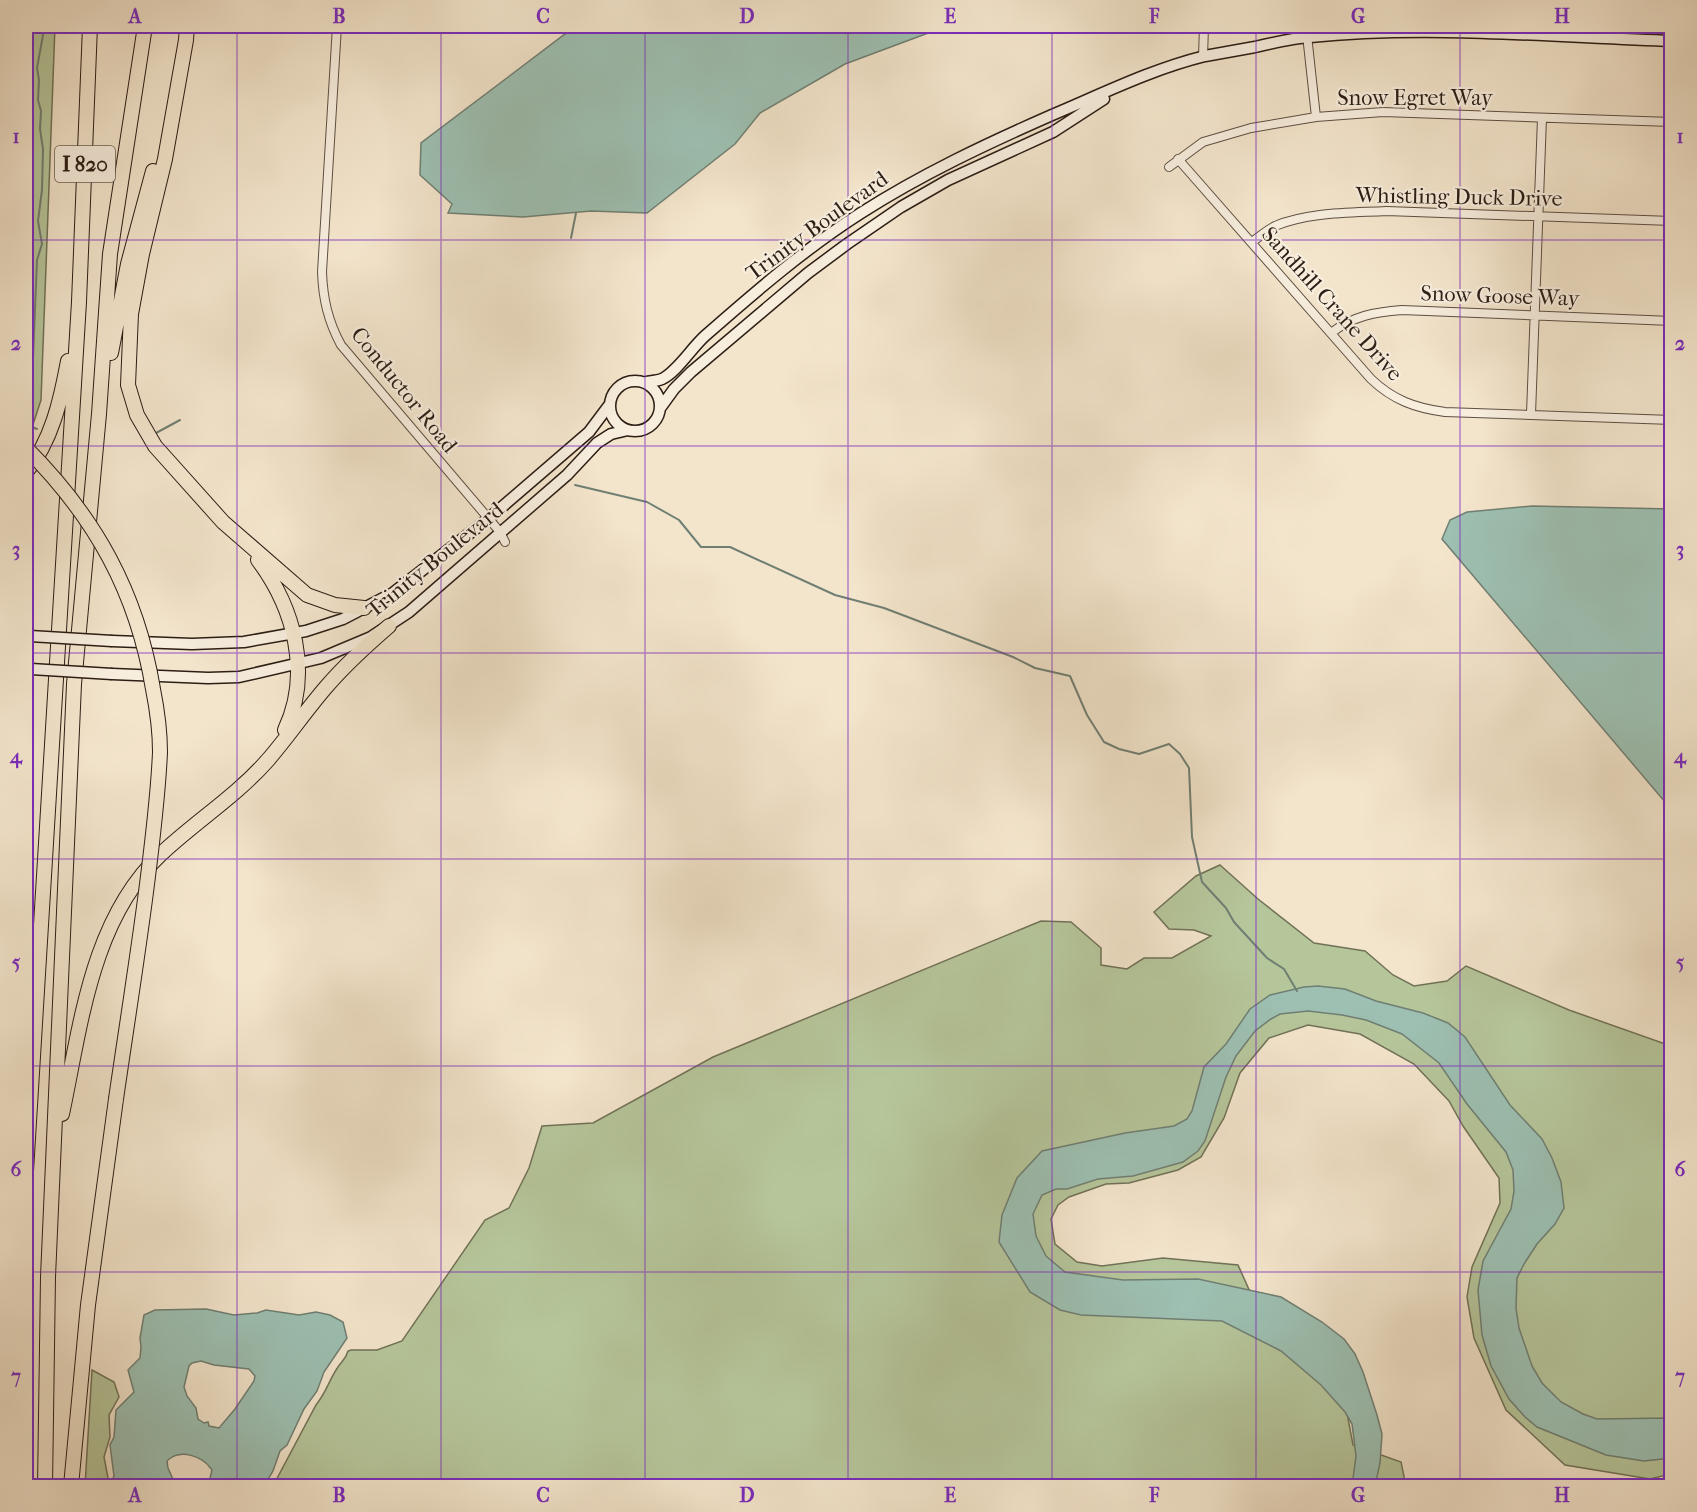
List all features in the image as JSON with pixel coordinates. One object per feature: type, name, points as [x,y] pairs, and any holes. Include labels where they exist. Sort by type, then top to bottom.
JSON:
[{"type":"highway","name":"I 820","points":[[26,1171],[79,302],[90,26]]},
{"type":"highway","name":"I 820","points":[[45,1486],[48,1277],[74,684],[99,414],[110,255],[145,26]]},
{"type":"highway","points":[[187,26],[165,159],[142,254],[131,314],[128,385],[137,415],[154,446],[223,522],[306,595],[335,605],[364,608]]},
{"type":"highway","points":[[99,414],[136,232],[170,123]]},
{"type":"highway","points":[[26,472],[51,428],[63,388],[79,302]]},
{"type":"highway","points":[[26,448],[79,508],[101,541],[122,582],[136,619],[149,666],[158,714],[160,750],[153,840],[88,1305],[71,1486]]},
{"type":"highway","points":[[242,539],[278,591],[294,633],[299,664],[297,695],[289,722],[267,761]]},
{"type":"highway","points":[[55,1149],[90,988],[106,936],[124,899],[160,855],[267,761],[325,687],[353,657],[390,626]]},
{"type":"highway","points":[[26,1128],[27,1147]]},
{"type":"main road","name":"Trinity Boulevard","points":[[28,636],[112,641],[244,642],[294,633],[343,619],[393,593],[488,519],[589,432],[610,404],[613,393],[621,385],[631,381],[661,380],[704,337],[797,260],[848,222],[890,194],[977,149],[1129,82],[1203,57],[1306,31],[1403,31],[1671,41]]},
{"type":"main road","name":"Trinity Boulevard","points":[[28,669],[112,675],[229,677],[299,664],[331,654],[390,626],[502,537],[597,443],[611,434],[628,430],[639,431],[650,427],[658,418],[661,407],[674,389],[691,372],[808,273],[847,244],[901,207],[948,180],[1053,132],[1129,82]]},
{"type":"main road","points":[[646,382],[657,393],[661,407]]},
{"type":"main road","points":[[610,404],[614,420],[628,430]]},
{"type":"street","name":"Conductor Road","points":[[337,26],[322,272],[323,294],[329,320],[341,345],[502,537]]},
{"type":"street","points":[[1203,57],[1204,26]]},
{"type":"street","points":[[1306,31],[1316,117]]},
{"type":"street","name":"Snow Egret Way","points":[[1169,167],[1203,142],[1228,134],[1316,117],[1383,112],[1671,122]]},
{"type":"street","points":[[1531,414],[1542,118]]},
{"type":"street","name":"Sandhill Crane Drive","points":[[1178,159],[1371,379],[1387,393],[1404,403],[1445,412],[1671,420]]},
{"type":"street","name":"Whistling Duck Drive","points":[[1252,242],[1275,226],[1305,217],[1344,213],[1386,211],[1671,221]]},
{"type":"street","name":"Snow Goose Way","points":[[1332,333],[1355,318],[1382,311],[1402,310],[1671,321]]},
{"type":"shaded area","points":[[26,26],[55,26],[41,400],[26,446]]},
{"type":"shaded area","points":[[582,26],[947,26],[845,64],[760,113],[735,144],[647,213],[591,211],[523,217],[448,213],[452,204],[420,175],[421,143],[565,34]]},
{"type":"shaded area","points":[[1532,506],[1671,509],[1671,809],[1442,539],[1450,520],[1467,512]]},
{"type":"shaded area","points":[[1220,865],[1258,899],[1314,943],[1365,951],[1393,975],[1414,986],[1447,981],[1466,966],[1569,1010],[1671,1046],[1671,1474],[1650,1479],[1565,1465],[1506,1410],[1474,1338],[1467,1297],[1472,1267],[1500,1203],[1499,1178],[1463,1126],[1449,1101],[1414,1064],[1360,1034],[1308,1025],[1269,1038],[1240,1073],[1224,1118],[1201,1157],[1178,1170],[1129,1183],[1106,1184],[1069,1197],[1058,1205],[1051,1219],[1055,1244],[1077,1262],[1102,1266],[1163,1258],[1238,1265],[1260,1314],[1344,1397],[1353,1445],[1401,1462],[1406,1486],[273,1486],[348,1351],[377,1350],[402,1341],[485,1220],[509,1208],[529,1168],[542,1126],[593,1123],[713,1057],[1041,921],[1071,922],[1101,948],[1101,965],[1127,969],[1144,958],[1172,958],[1211,936],[1194,930],[1169,929],[1154,912],[1196,876]]},
{"type":"shaded area","points":[[1318,986],[1345,989],[1448,1023],[1465,1037],[1510,1105],[1542,1139],[1561,1182],[1564,1208],[1555,1224],[1537,1244],[1517,1278],[1516,1308],[1519,1328],[1532,1366],[1542,1383],[1561,1402],[1583,1414],[1597,1419],[1671,1418],[1671,1458],[1644,1461],[1606,1455],[1537,1427],[1509,1399],[1491,1366],[1482,1335],[1478,1290],[1483,1261],[1511,1209],[1514,1191],[1513,1170],[1506,1152],[1467,1104],[1439,1063],[1402,1034],[1366,1020],[1308,1011],[1280,1014],[1271,1019],[1255,1031],[1236,1056],[1226,1077],[1205,1141],[1198,1151],[1183,1162],[1133,1176],[1098,1179],[1067,1189],[1056,1189],[1042,1195],[1033,1214],[1036,1236],[1046,1256],[1065,1272],[1123,1280],[1198,1279],[1281,1297],[1322,1322],[1344,1339],[1355,1354],[1363,1372],[1382,1434],[1380,1463],[1375,1486],[1352,1486],[1356,1456],[1352,1424],[1345,1412],[1321,1385],[1281,1351],[1222,1321],[1081,1315],[1060,1310],[1030,1292],[999,1242],[1002,1215],[1017,1178],[1042,1151],[1125,1133],[1174,1126],[1187,1119],[1192,1111],[1204,1067],[1226,1044],[1250,1009],[1270,995]]},
{"type":"shaded area","points":[[206,1309],[234,1315],[266,1310],[299,1315],[316,1312],[330,1315],[343,1322],[347,1338],[324,1372],[317,1391],[304,1409],[287,1445],[280,1451],[273,1471],[264,1486],[208,1486],[212,1470],[203,1461],[185,1454],[172,1457],[167,1461],[176,1486],[109,1486],[114,1476],[110,1445],[114,1437],[116,1410],[134,1392],[128,1370],[140,1358],[140,1338],[144,1315],[155,1310]],"holes":[[[201,1361],[214,1365],[249,1369],[255,1376],[235,1409],[219,1428],[209,1426],[208,1422],[204,1423],[198,1419],[196,1408],[187,1396],[184,1387],[189,1366],[192,1363]]]},
{"type":"shaded area","points":[[92,1370],[114,1382],[119,1397],[109,1415],[110,1437],[104,1457],[108,1478],[104,1486],[85,1486]]},
{"type":"waterway","points":[[26,427],[32,383],[37,260],[42,244],[38,221],[42,190],[43,149],[37,68],[43,35],[39,26]]},
{"type":"waterway","points":[[571,238],[576,213]]},
{"type":"waterway","points":[[156,433],[180,420]]},
{"type":"waterway","points":[[27,425],[37,429]]},
{"type":"waterway","points":[[575,485],[647,502],[679,520],[701,547],[730,547],[835,595],[884,608],[1013,657],[1035,668],[1070,676],[1087,715],[1104,742],[1119,749],[1139,754],[1169,744],[1180,754],[1189,768],[1192,837],[1202,882],[1267,958],[1284,969],[1297,991]]}]
